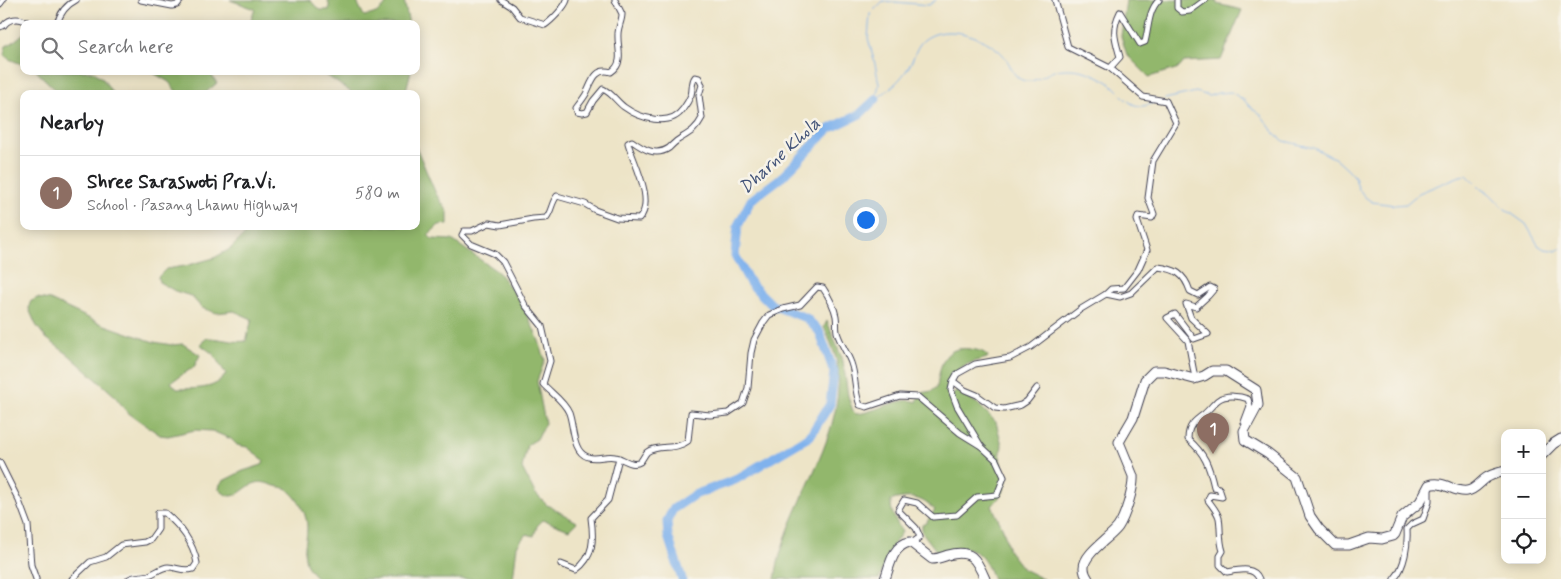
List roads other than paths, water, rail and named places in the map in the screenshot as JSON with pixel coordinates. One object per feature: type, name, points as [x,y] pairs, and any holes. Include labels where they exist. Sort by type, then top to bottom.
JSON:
[{"type":"main road","points":[[1088,579],[1084,570],[1085,561],[1118,528],[1128,500],[1133,476],[1119,442],[1134,418],[1145,380],[1154,371],[1164,371],[1196,378],[1212,371],[1226,371],[1256,390],[1258,404],[1244,431],[1245,440],[1268,454],[1297,477],[1310,516],[1319,529],[1336,545],[1349,545],[1369,538],[1382,539],[1393,536],[1396,534],[1402,517],[1420,502],[1429,486],[1441,484],[1462,492],[1470,491],[1486,478],[1501,472]]},
{"type":"main road","points":[[1546,451],[1561,439]]},
{"type":"main road","points":[[885,579],[896,549],[906,543],[912,544],[932,558],[961,552],[968,554],[980,568],[985,579]]},
{"type":"street","points":[[0,4],[3,0]]},
{"type":"street","points":[[58,20],[69,4],[76,0]]},
{"type":"street","points":[[141,0],[172,6],[180,0]]},
{"type":"street","points":[[501,0],[512,7],[520,17],[545,25],[562,9],[567,0]]},
{"type":"street","points":[[615,0],[622,14],[618,32],[620,62],[612,72],[606,71],[592,78],[586,94],[576,108],[577,112],[587,112],[603,89],[632,112],[649,118],[664,119],[678,115],[685,107],[690,96],[695,77],[699,78],[702,85],[699,95],[702,118],[692,133],[677,140],[668,149],[658,152],[644,150],[632,141],[628,143],[640,173],[645,207],[643,216],[639,220],[617,218],[585,204],[557,196],[546,218],[500,226],[489,223],[472,231],[464,231],[462,235],[471,244],[495,254],[503,262],[525,305],[542,326],[550,360],[543,384],[555,394],[569,412],[571,427],[580,451],[586,457],[615,456],[634,464],[639,463],[647,452],[674,448],[685,444],[688,441],[691,413],[728,413],[743,402],[748,388],[754,340],[763,323],[769,315],[800,305],[817,287],[823,288],[833,305],[837,317],[838,334],[851,364],[856,396],[860,406],[867,407],[900,396],[918,397],[960,433],[981,446],[996,460],[1004,477],[997,495],[977,497],[957,514],[933,517],[917,503],[904,500],[898,510],[916,528],[920,537],[912,544]]},
{"type":"street","points":[[981,446],[957,406],[951,390],[953,380],[957,374],[975,364],[1010,358],[1031,347],[1111,289],[1124,288],[1138,270],[1147,250],[1137,220],[1138,216],[1152,218],[1154,214],[1148,198],[1153,162],[1176,123],[1166,101],[1142,97],[1110,68],[1068,46],[1055,0]]},
{"type":"street","points":[[1110,68],[1120,57],[1113,33],[1115,22],[1120,12],[1140,44],[1145,42],[1152,6],[1159,0]]},
{"type":"street","points":[[1177,0],[1177,8],[1182,12],[1190,11],[1205,0]]},
{"type":"street","points":[[0,27],[16,18],[21,20]]},
{"type":"street","points":[[1106,294],[1120,297],[1131,293],[1158,267],[1174,268],[1187,281],[1190,291],[1198,294],[1210,287],[1214,289],[1196,306],[1186,304],[1191,318],[1208,334],[1194,339],[1175,314],[1167,318],[1188,341],[1196,378]]},
{"type":"street","points":[[953,380],[965,390],[978,395],[995,408],[1004,409],[1021,405],[1027,401],[1036,388]]},
{"type":"street","points":[[1244,431],[1243,425],[1250,406],[1248,399],[1239,396],[1224,397],[1217,400],[1188,429],[1188,438],[1204,455],[1210,469],[1214,487],[1219,488],[1222,497],[1210,495],[1208,500],[1219,518],[1220,544],[1223,551],[1220,556],[1220,565],[1227,572],[1250,570],[1258,574],[1259,579]]},
{"type":"street","points":[[561,564],[576,570],[584,565],[589,557],[593,546],[591,518],[608,500],[619,458]]},
{"type":"street","points":[[0,463],[19,501],[28,525],[31,565],[36,579]]},
{"type":"street","points":[[1394,579],[1404,557],[1408,540],[1407,529],[1422,519],[1429,502],[1429,486]]},
{"type":"street","points":[[72,579],[90,562],[106,557],[121,545],[145,542],[151,539],[158,529],[158,513],[165,513],[176,523],[194,549],[197,563],[193,568],[185,571],[167,566],[143,577],[134,576],[129,579]]},
{"type":"waterway","name":"Dharne Khola","points":[[876,98],[879,84],[868,38],[870,14],[883,1],[929,5],[936,0]]},
{"type":"waterway","points":[[876,99],[903,75],[923,41],[935,34],[953,32],[963,33],[990,44],[1004,56],[1014,73],[1022,80],[1035,80],[1057,70],[1084,71],[1106,81],[1134,105],[1140,106],[1155,102]]},
{"type":"waterway","points":[[1165,99],[1196,92],[1209,96],[1231,92],[1244,100],[1262,116],[1274,133],[1284,141],[1314,148],[1338,160],[1355,177],[1358,188],[1372,202],[1395,205],[1406,204],[1419,193],[1460,176],[1467,175],[1505,209],[1526,224],[1538,245],[1544,249],[1556,251],[1561,248]]},
{"type":"waterway","name":"Dharne Khola","points":[[682,579],[668,536],[667,521],[673,509],[694,495],[735,480],[810,436],[830,404],[834,372],[819,331],[806,318],[772,305],[750,283],[735,255],[738,225],[751,200],[782,177],[829,129],[860,114],[876,99]]},
{"type":"place","name":"Shree Saraswoti Pra.Vi.","points":[[1213,454]]}]
